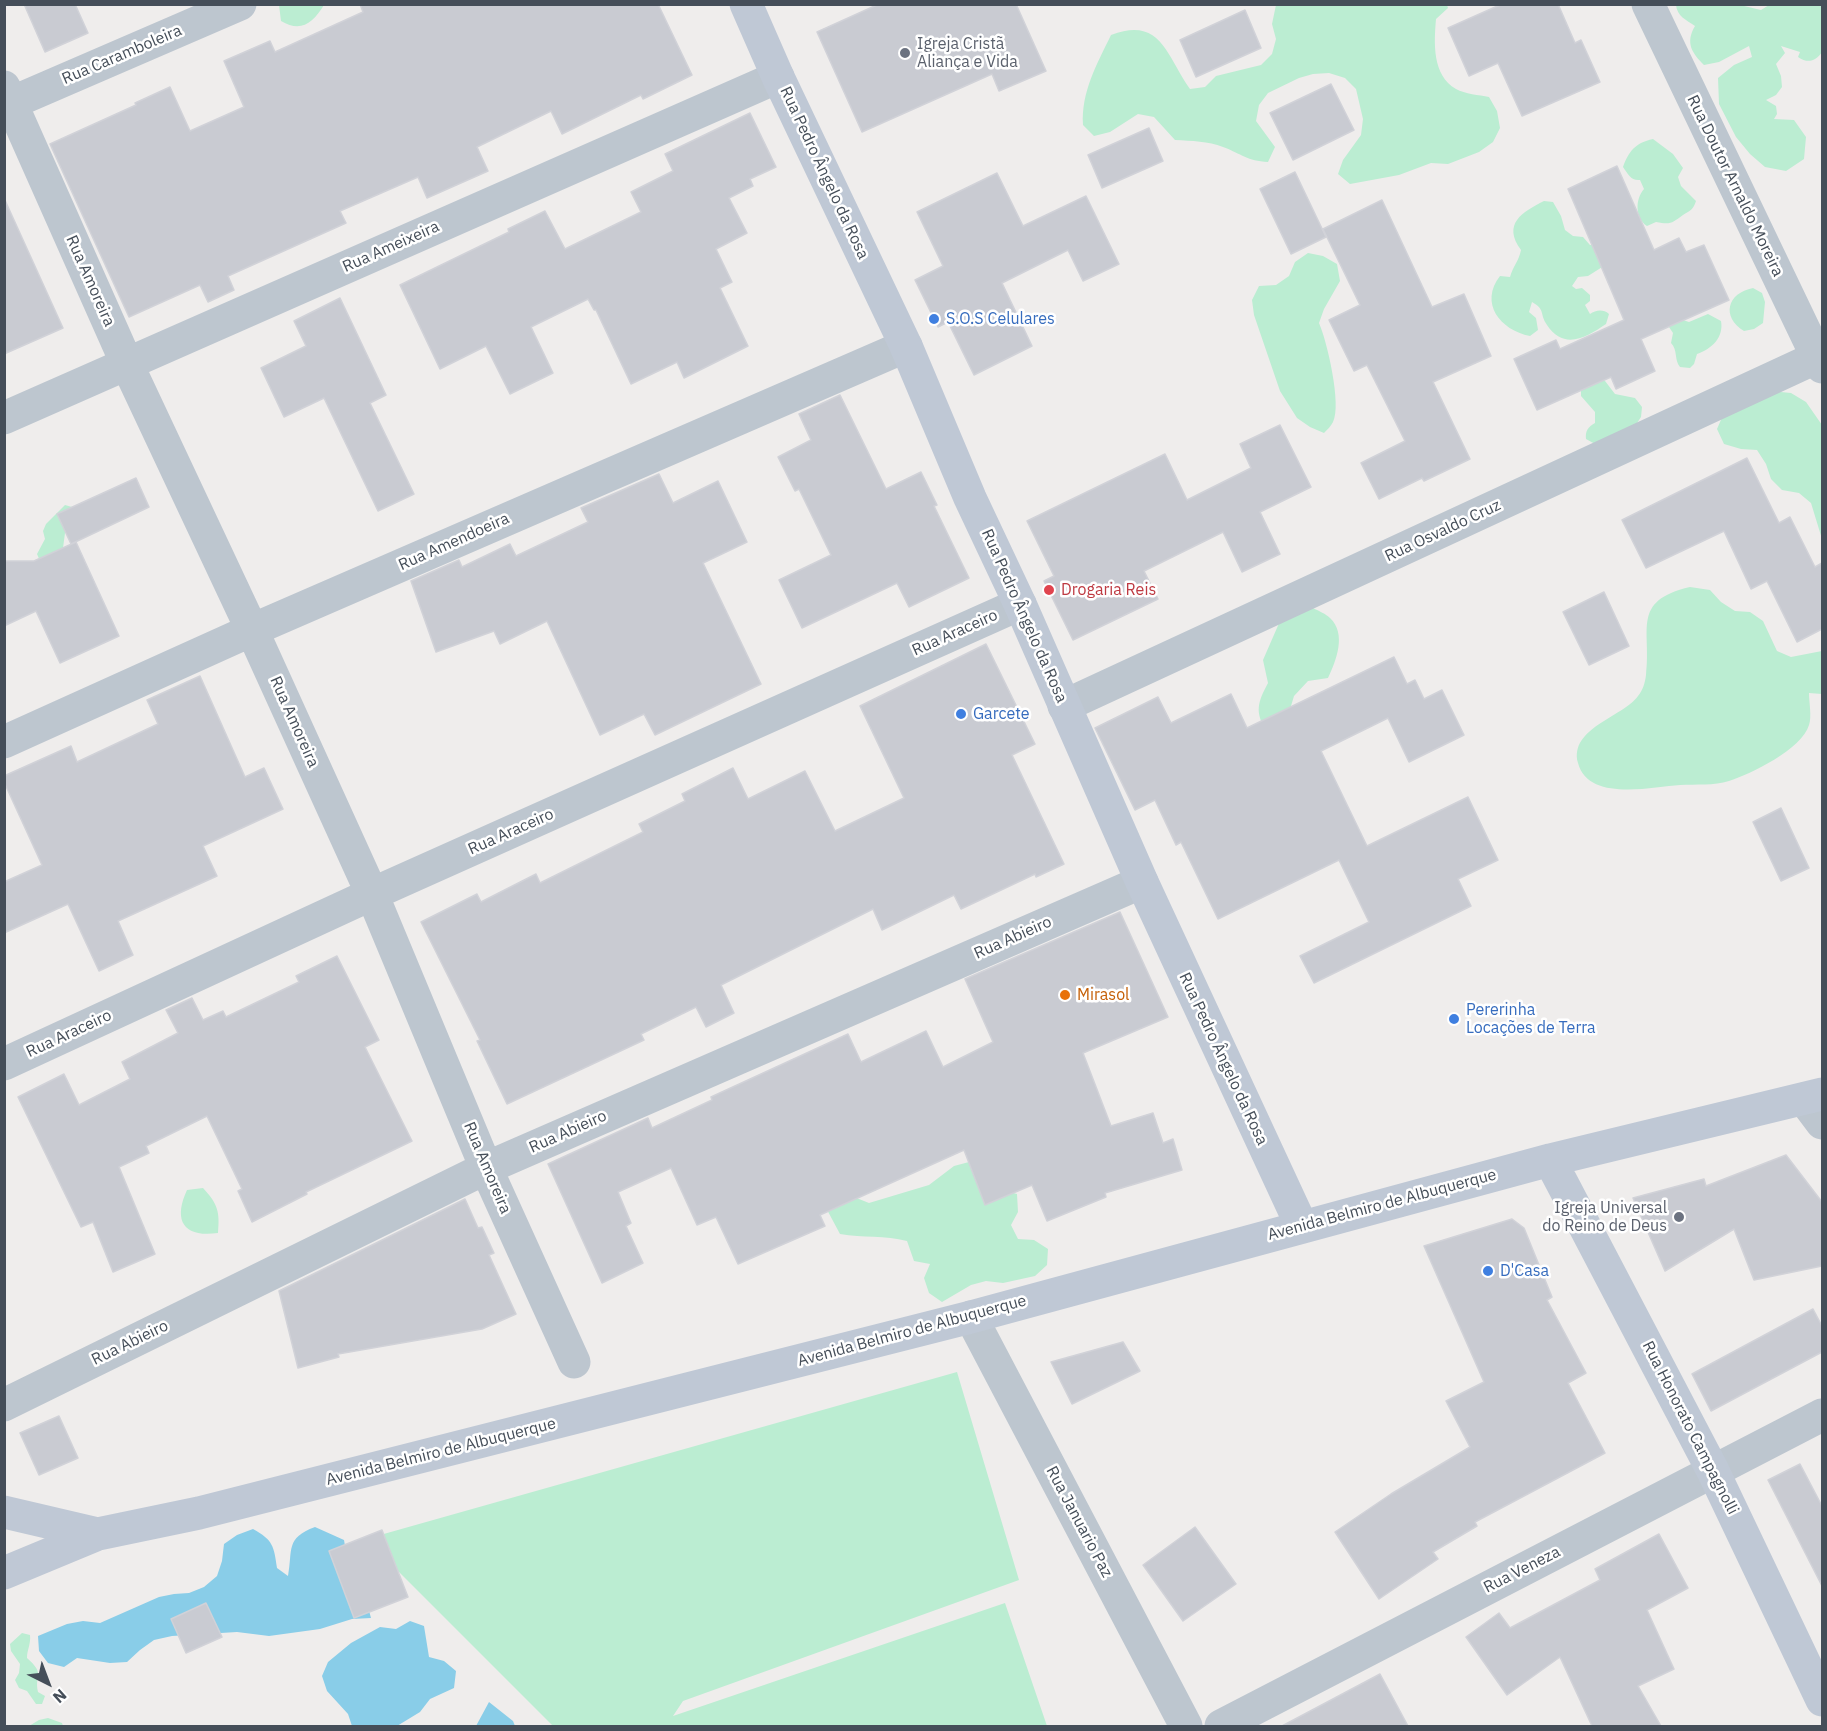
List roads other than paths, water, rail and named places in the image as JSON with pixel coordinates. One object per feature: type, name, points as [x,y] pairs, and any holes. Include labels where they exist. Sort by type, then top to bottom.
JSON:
[{"type":"main road","name":"Rua Pedro Ângelo da Rosa","points":[[746,4],[778,77],[906,346],[970,498],[1020,604],[1142,882],[1302,1227]]},
{"type":"main road","name":"Avenida Belmiro de Albuquerque","points":[[4,1573],[98,1534],[211,1510],[971,1317],[1550,1160],[1816,1106]]},
{"type":"main road","name":"Rua Honorato Campagnolli","points":[[1550,1160],[1713,1471],[1822,1700]]},
{"type":"main road","points":[[4,1512],[98,1534]]},
{"type":"street","name":"Rua Caramboleira","points":[[7,98],[240,4]]},
{"type":"street","name":"Rua Doutor Arnaldo Moreira","points":[[1648,4],[1821,360]]},
{"type":"street","name":"Rua Ameixeira","points":[[4,418],[778,77]]},
{"type":"street","name":"Rua Amoreira","points":[[7,98],[372,894],[486,1168],[574,1362]]},
{"type":"street","name":"Rua Amendoeira","points":[[4,742],[252,630],[906,346]]},
{"type":"street","name":"Rua Osvaldo Cruz","points":[[1064,706],[1821,360]]},
{"type":"street","name":"Rua Araceiro","points":[[4,1064],[372,894],[1020,604]]},
{"type":"street","name":"Rua Abieiro","points":[[4,1405],[486,1168],[1142,882]]},
{"type":"street","name":"Rua Januario Paz","points":[[971,1317],[1186,1726]]},
{"type":"street","name":"Rua Veneza","points":[[1221,1726],[1822,1415]]},
{"type":"water","points":[[315,1527],[344,1540],[349,1560],[371,1618],[352,1619],[320,1629],[269,1636],[237,1632],[172,1636],[154,1640],[127,1662],[110,1663],[77,1658],[64,1667],[48,1663],[39,1651],[38,1636],[67,1624],[83,1621],[100,1623],[159,1597],[189,1593],[204,1587],[217,1576],[224,1544],[237,1535],[253,1529],[269,1540],[277,1568],[288,1576],[295,1540],[305,1531]]},
{"type":"water","points":[[410,1621],[424,1626],[429,1657],[444,1661],[456,1671],[454,1688],[430,1699],[420,1712],[397,1726],[352,1726],[348,1714],[327,1691],[322,1676],[328,1662],[351,1643],[380,1627],[396,1629]]},
{"type":"water","points":[[489,1702],[513,1721],[515,1726],[476,1726]]},
{"type":"place","name":"Igreja Cristã Aliança e Vida","points":[[905,53]]},
{"type":"place","name":"S.O.S Celulares","points":[[934,319]]},
{"type":"place","name":"Drogaria Reis","points":[[1049,590]]},
{"type":"place","name":"Garcete","points":[[961,714]]},
{"type":"place","name":"Mirasol","points":[[1065,995]]},
{"type":"place","name":"Pererinha Locações de Terra","points":[[1454,1019]]},
{"type":"place","name":"Igreja Universal do Reino de Deus","points":[[1679,1217]]},
{"type":"place","name":"D'Casa","points":[[1488,1271]]}]
